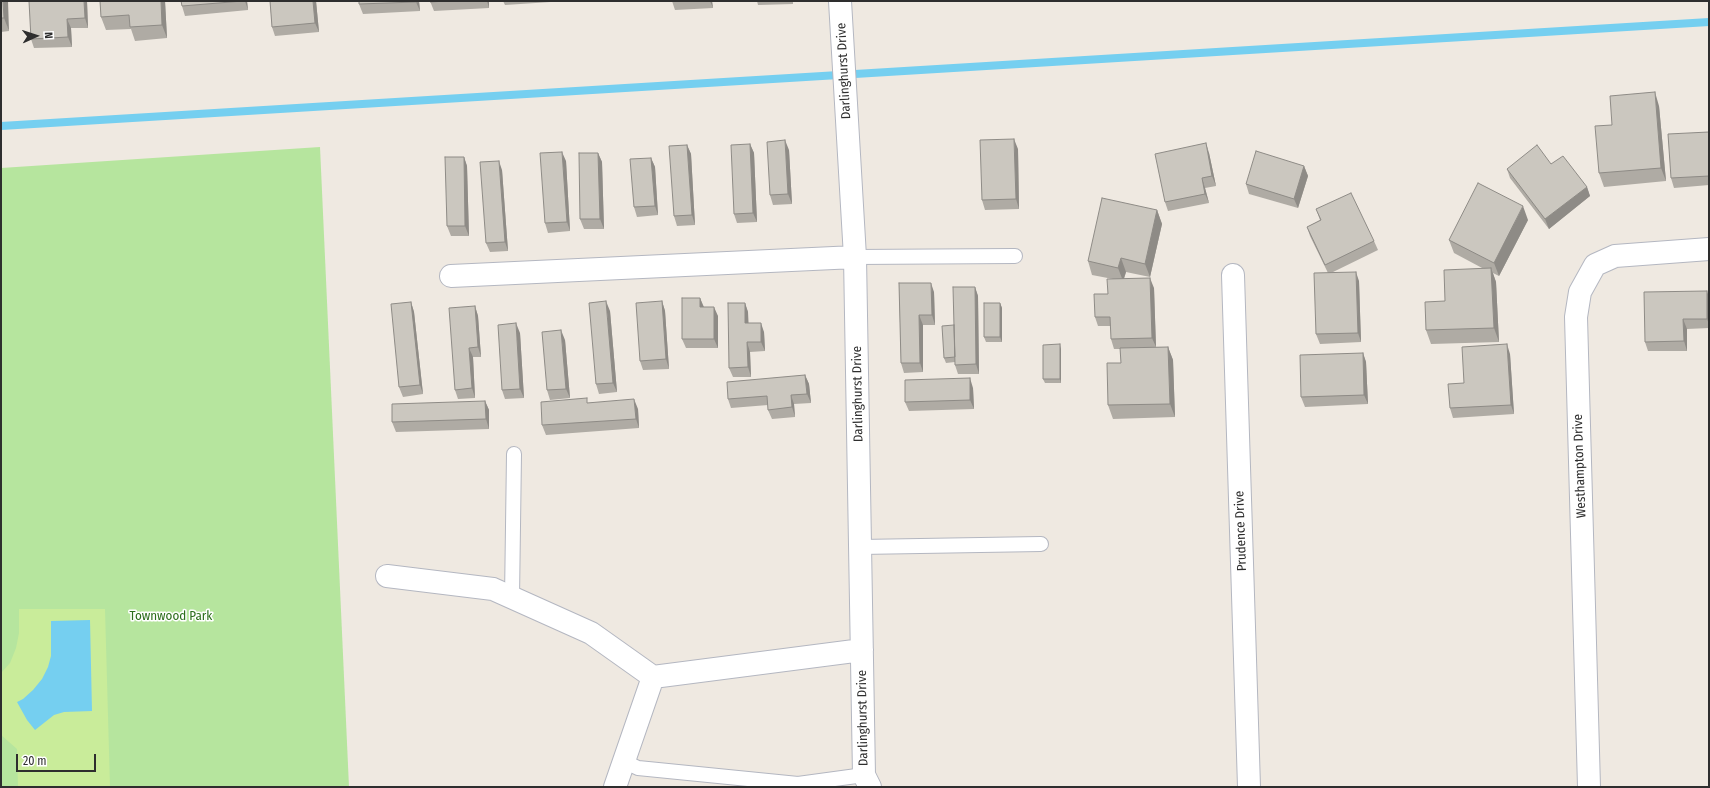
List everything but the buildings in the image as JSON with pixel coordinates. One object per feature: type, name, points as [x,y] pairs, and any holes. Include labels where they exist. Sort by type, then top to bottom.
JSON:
[{"type":"street","name":"Darlinghurst Drive","points":[[840,1],[855,257],[862,650],[867,781]]},
{"type":"street","name":"Westhampton Drive","points":[[1589,787],[1576,316],[1580,292],[1595,265],[1615,256],[1709,249]]},
{"type":"street","points":[[451,276],[855,257]]},
{"type":"street","name":"Prudence Drive","points":[[1233,275],[1248,787]]},
{"type":"street","points":[[387,576],[493,589],[591,633],[653,677],[862,650]]},
{"type":"street","points":[[615,787],[653,677]]},
{"type":"lane","points":[[855,257],[1015,256]]},
{"type":"lane","points":[[512,598],[514,454]]},
{"type":"lane","points":[[860,547],[1041,544]]},
{"type":"lane","points":[[623,761],[638,768],[798,784],[867,781]]},
{"type":"green space","name":"Townwood Park","points":[[320,147],[349,787],[1,787],[1,168]]},
{"type":"green space","points":[[19,609],[105,609],[110,787],[18,787],[17,749],[1,735],[1,673],[10,663],[16,648],[19,633]]},
{"type":"water","points":[[90,620],[92,711],[64,712],[54,715],[35,730],[27,720],[17,702],[33,690],[42,679],[48,667],[51,656],[51,621]]},
{"type":"waterway","points":[[1,126],[1709,22]]}]
